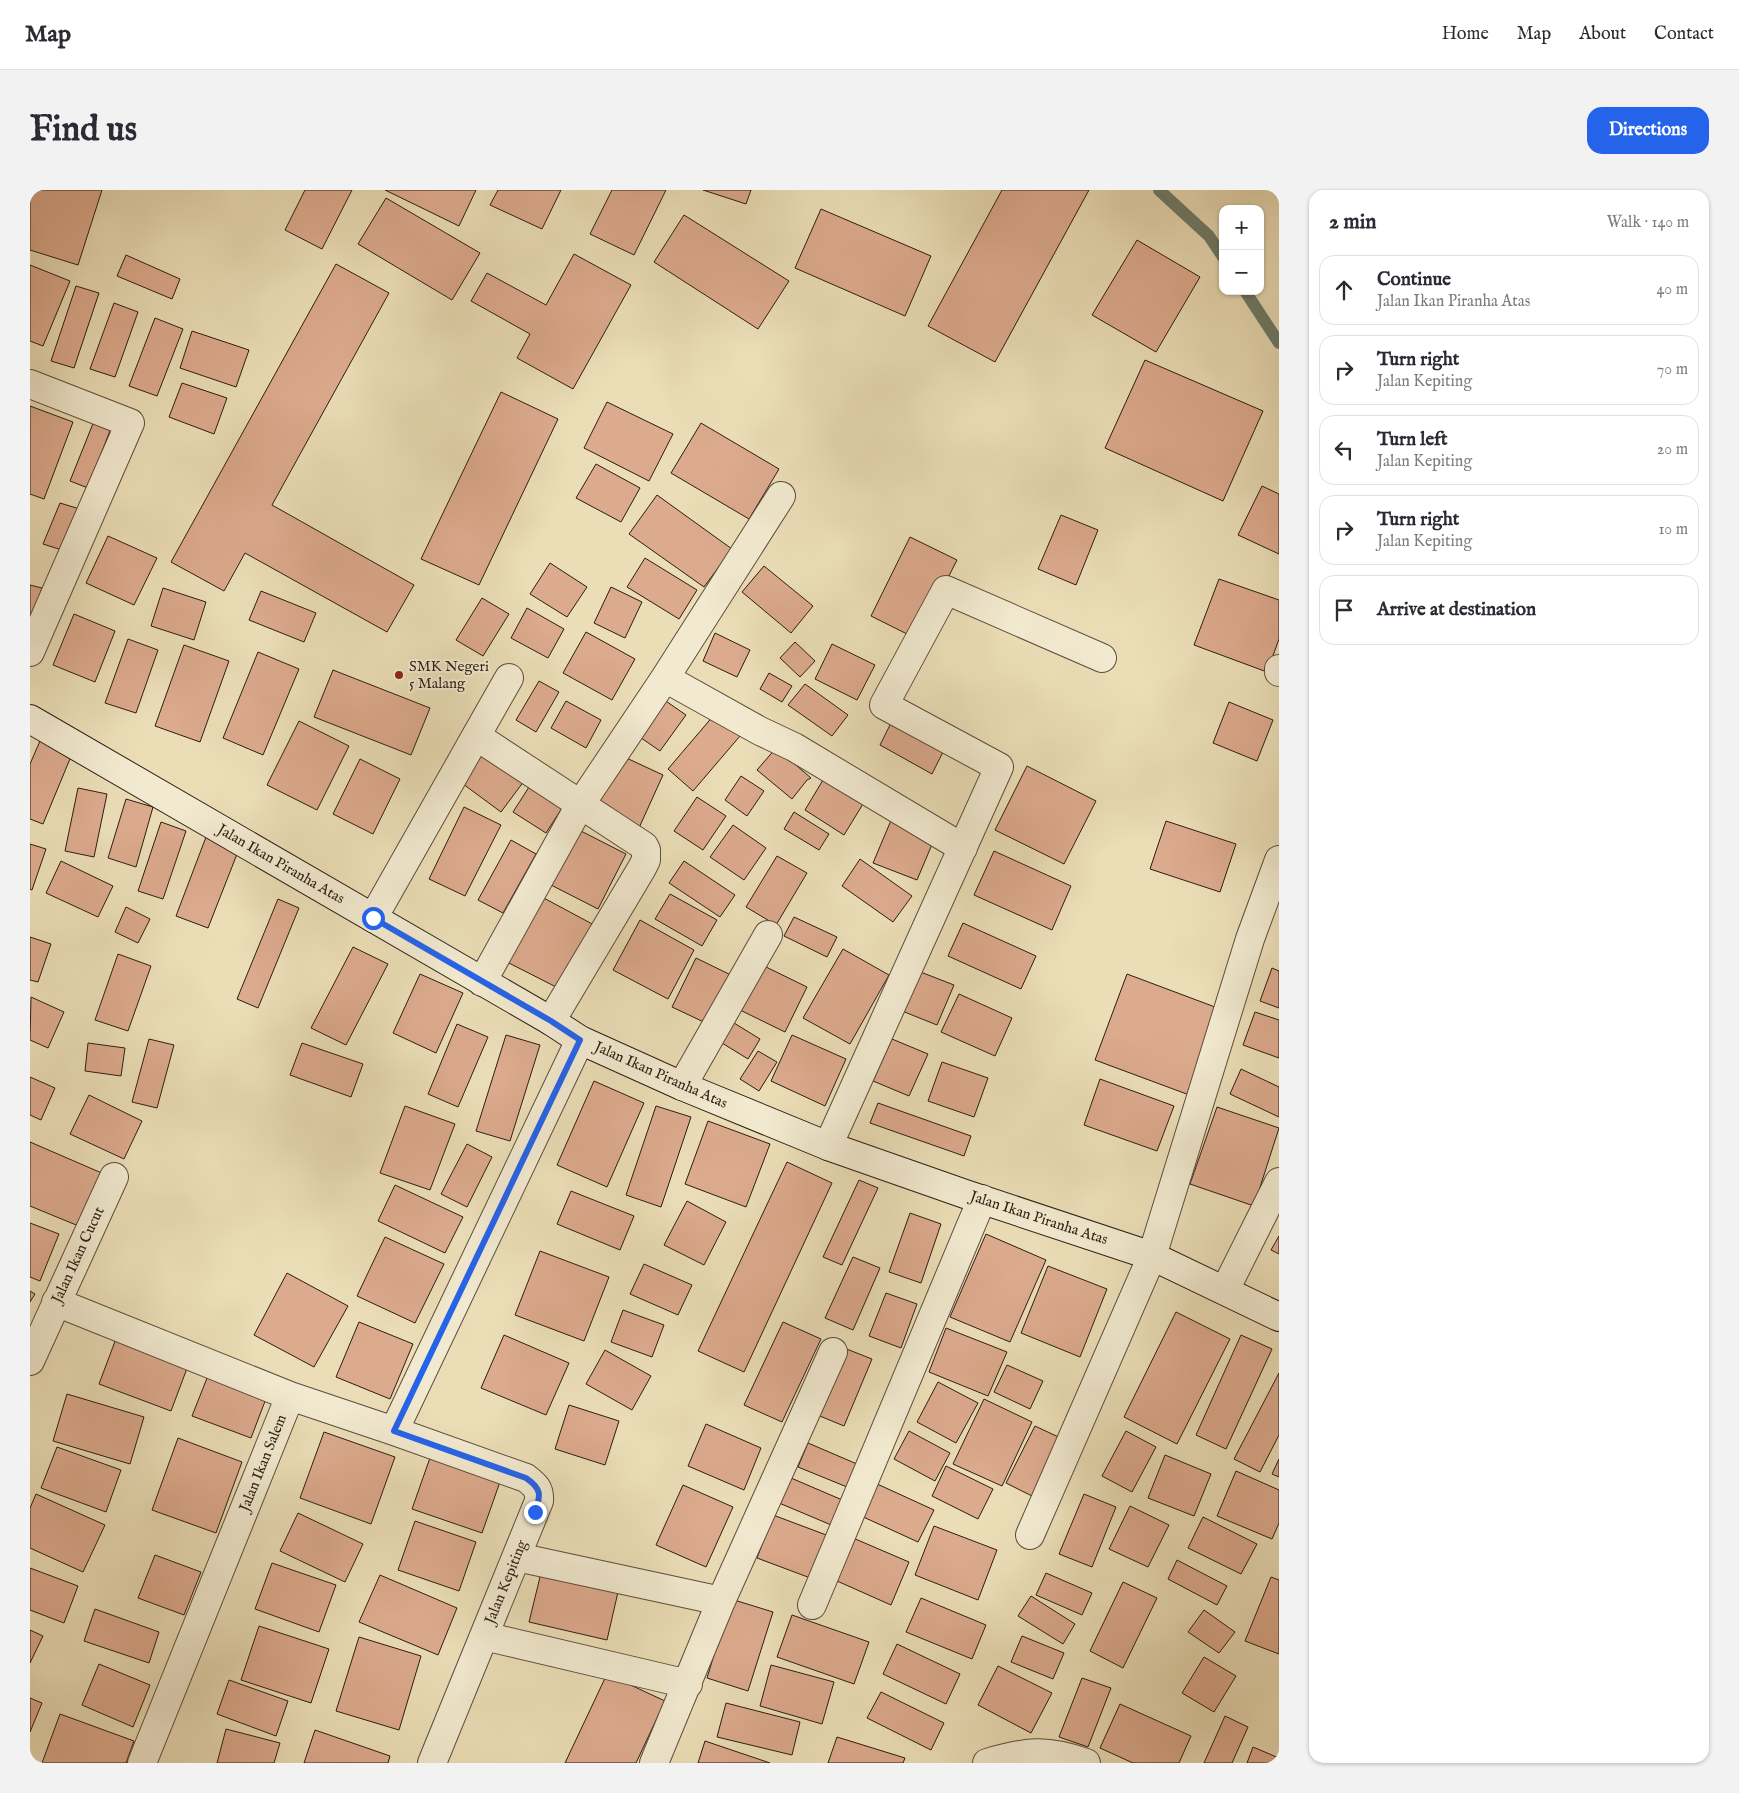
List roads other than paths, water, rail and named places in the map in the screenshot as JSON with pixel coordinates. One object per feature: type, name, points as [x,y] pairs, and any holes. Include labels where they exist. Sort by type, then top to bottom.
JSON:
[{"type":"street","points":[[30,384],[130,423],[30,652]]},
{"type":"street","points":[[482,982],[580,805],[665,678],[781,496]]},
{"type":"street","points":[[828,1146],[999,767],[884,705],[946,590],[1102,658]]},
{"type":"street","points":[[373,918],[509,678]]},
{"type":"street","points":[[665,678],[760,731],[794,747],[963,848]]},
{"type":"street","name":"Jalan Ikan Piranha Atas","points":[[30,719],[551,1021],[580,1040],[682,1086],[828,1146],[1152,1256],[1279,1316]]},
{"type":"street","points":[[476,736],[644,846],[647,854],[642,868],[551,1021]]},
{"type":"street","points":[[1030,1535],[1152,1256],[1250,939],[1279,860]]},
{"type":"street","points":[[682,1086],[768,935]]},
{"type":"street","points":[[394,1431],[580,1040]]},
{"type":"street","name":"Jalan Ikan Cucut","points":[[30,1361],[114,1177]]},
{"type":"street","points":[[1226,1290],[1279,1182]]},
{"type":"street","points":[[812,1604],[982,1199]]},
{"type":"street","name":"Jalan Ikan Salem","points":[[56,1302],[290,1396],[142,1763]]},
{"type":"street","points":[[654,1763],[722,1601],[833,1352]]},
{"type":"street","name":"Jalan Kepiting","points":[[290,1396],[526,1478],[535,1485],[540,1495],[517,1557],[432,1763]]},
{"type":"street","points":[[517,1557],[722,1601]]},
{"type":"street","points":[[484,1636],[688,1684]]},
{"type":"street","points":[[988,1763],[1037,1752],[1056,1754],[1086,1763]]},
{"type":"waterway","points":[[1159,190],[1209,236],[1219,251]]},
{"type":"waterway","points":[[1248,295],[1279,343]]},
{"type":"place","name":"SMK Negeri 5 Malang","points":[[399,675]]}]
